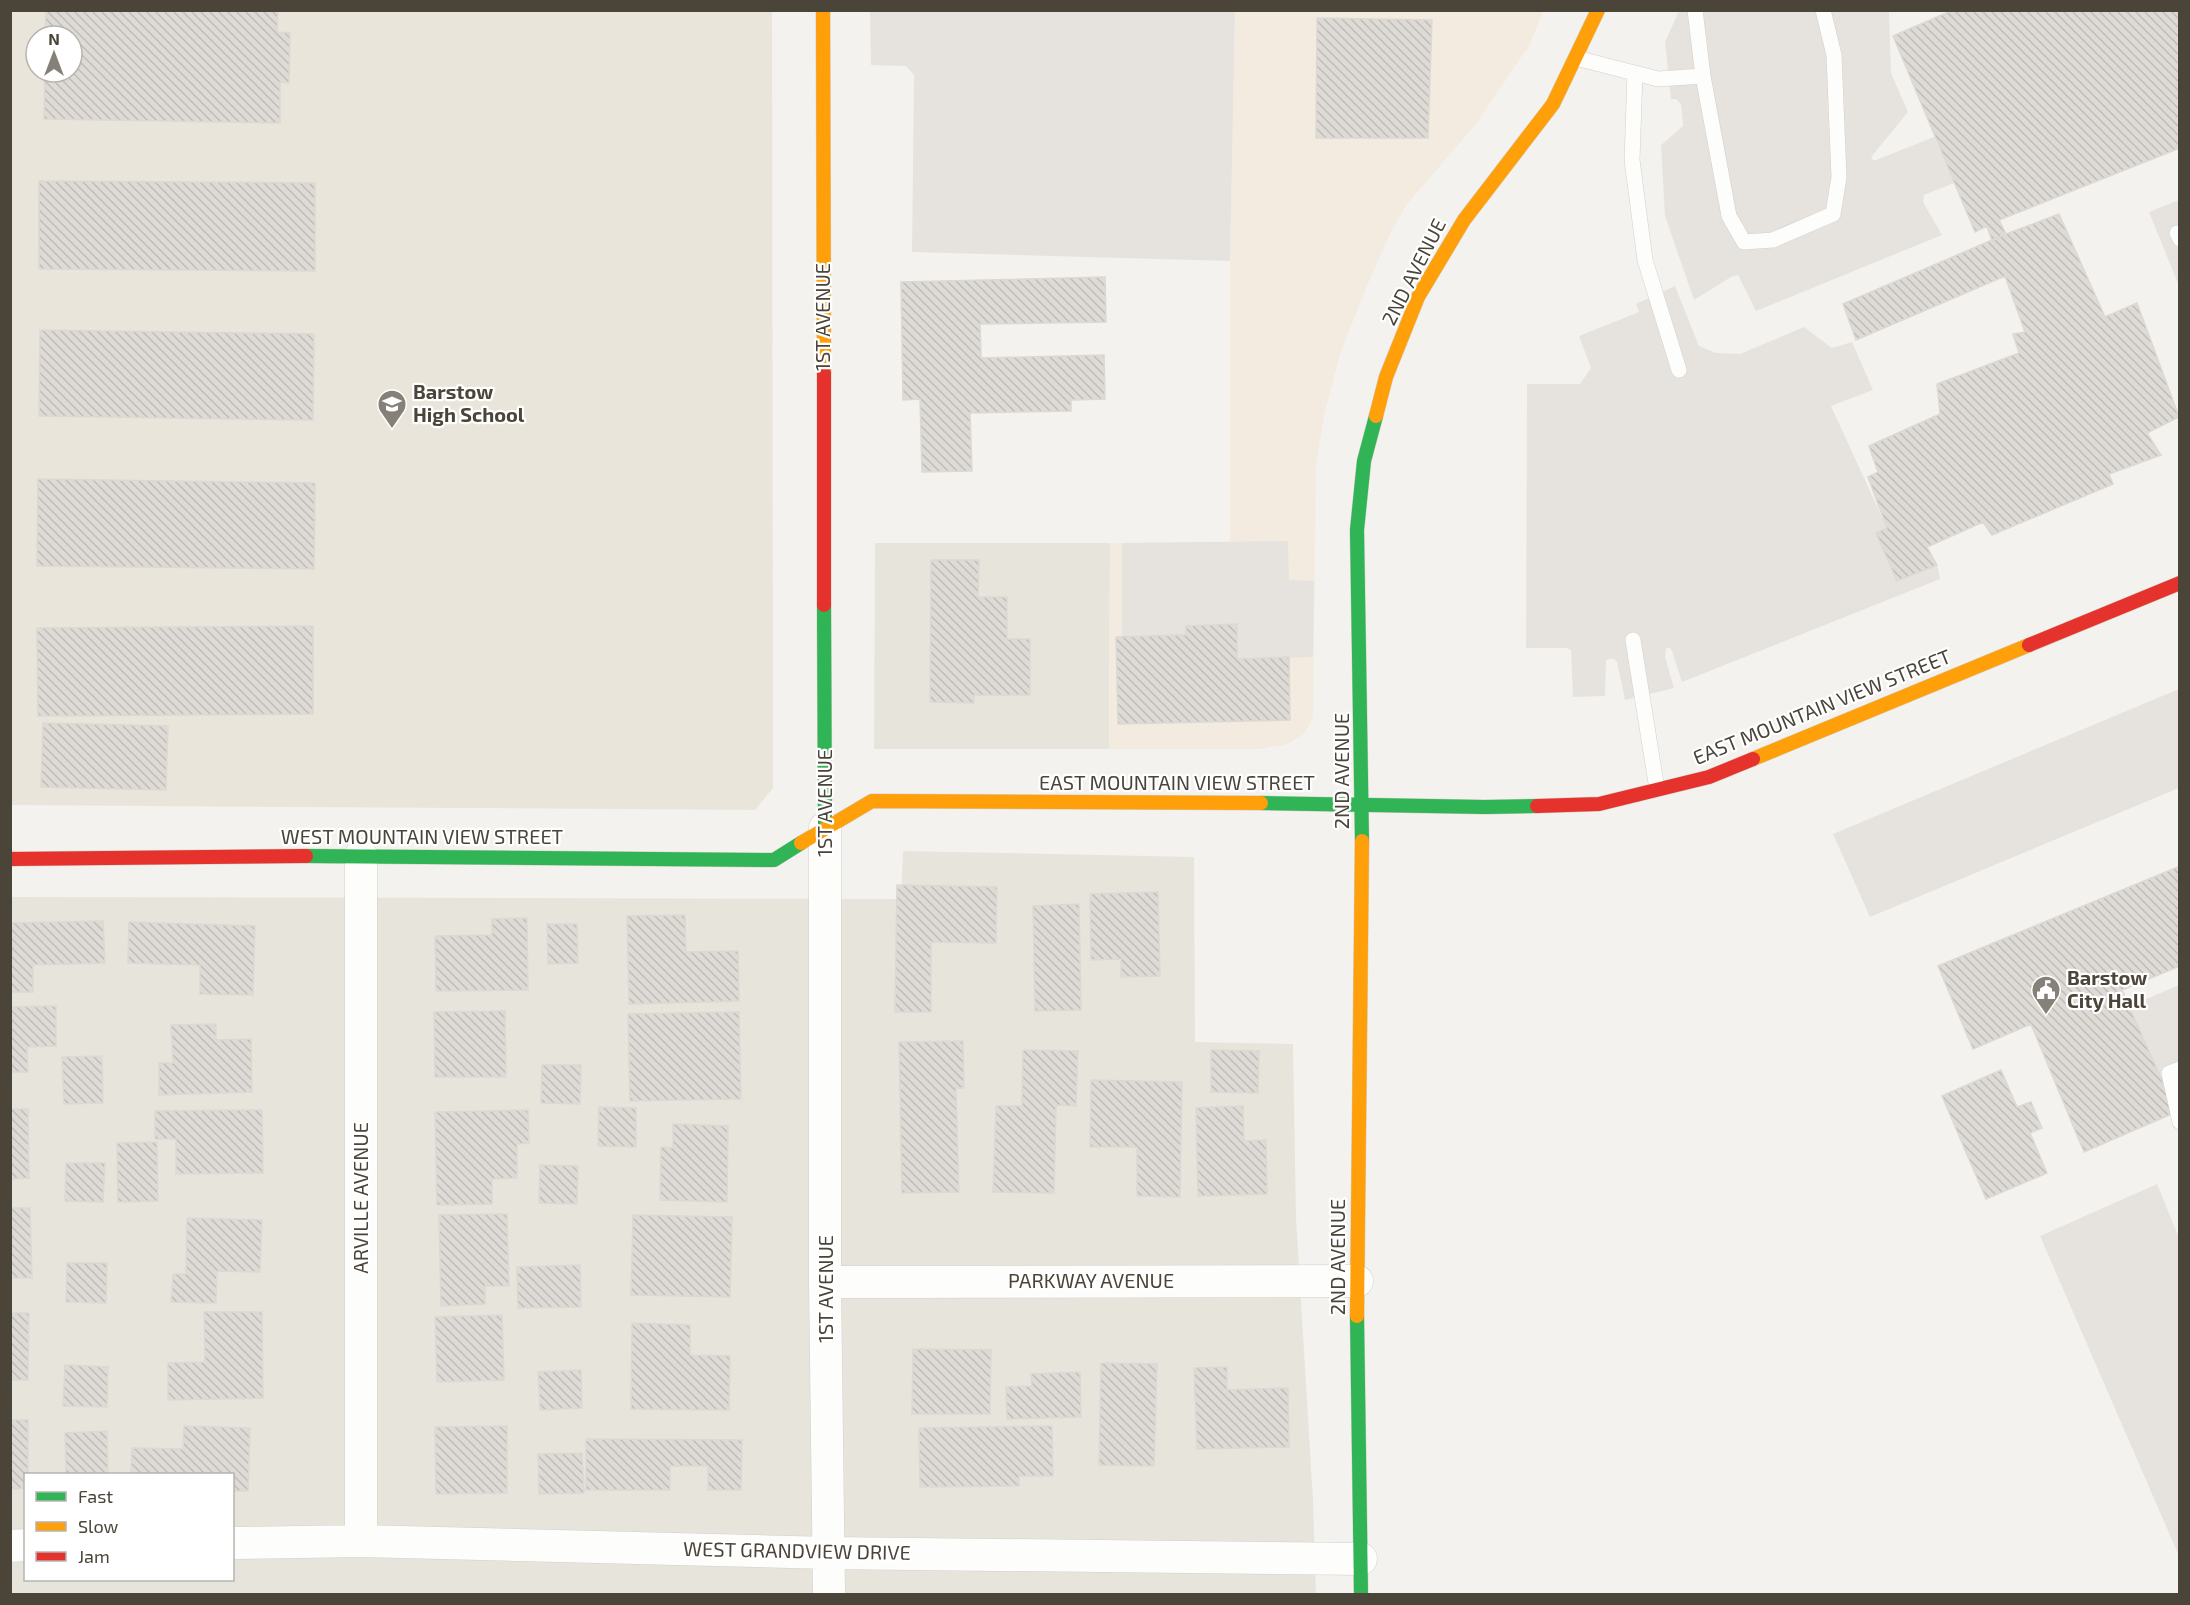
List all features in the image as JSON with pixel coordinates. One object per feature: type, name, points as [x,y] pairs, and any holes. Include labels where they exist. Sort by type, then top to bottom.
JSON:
[{"type":"street","name":"1ST AVENUE","points":[[823,10],[825,1282],[829,1594]]},
{"type":"street","name":"2ND AVENUE","points":[[1361,1594],[1357,1281],[1362,804],[1357,530],[1364,460],[1386,377],[1418,297],[1464,219],[1553,104],[1598,10]]},
{"type":"street","name":"EAST MOUNTAIN VIEW STREET","points":[[825,828],[872,801],[1485,807],[1599,804],[1709,777],[2180,583]]},
{"type":"street","name":"WEST MOUNTAIN VIEW STREET","points":[[10,859],[361,855],[774,860],[825,828]]},
{"type":"street","name":"ARVILLE AVENUE","points":[[361,855],[361,1541]]},
{"type":"street","name":"PARKWAY AVENUE","points":[[825,1282],[1357,1281]]},
{"type":"street","name":"WEST GRANDVIEW DRIVE","points":[[234,1543],[361,1541],[829,1553],[1361,1559]]},
{"type":"lane","points":[[1695,10],[1703,76],[1729,216],[1743,242],[1773,240],[1833,214],[1839,177],[1834,55],[1823,10]]},
{"type":"lane","points":[[1576,58],[1658,78],[1703,76]]},
{"type":"lane","points":[[1635,73],[1632,160],[1645,260],[1679,370]]},
{"type":"lane","points":[[1633,640],[1657,789]]},
{"type":"lane","points":[[2180,1069],[2169,1073],[2180,1122]]},
{"type":"shaded area","name":"Barstow High School","points":[[11,11],[772,11],[773,788],[755,810],[11,805]]},
{"type":"shaded area","points":[[870,11],[1235,11],[1230,261],[912,252],[914,75],[906,66],[871,65]]},
{"type":"shaded area","points":[[1235,11],[1543,11],[1530,44],[1476,124],[1407,204],[1391,232],[1340,354],[1324,416],[1316,465],[1313,718],[1304,734],[1288,744],[1260,749],[1109,749],[1110,543],[1230,542],[1230,261]]},
{"type":"shaded area","points":[[1679,11],[1889,11],[1891,73],[1908,112],[1871,157],[1876,160],[1934,137],[1954,183],[1924,195],[1923,202],[1942,235],[1756,311],[1738,275],[1694,300],[1665,216],[1661,145],[1683,126],[1681,104],[1676,99],[1671,99],[1665,42]]},
{"type":"shaded area","points":[[2179,200],[2179,286],[2149,212]]},
{"type":"shaded area","points":[[1675,286],[1699,346],[1716,353],[1740,354],[1804,327],[1832,348],[1852,342],[1873,390],[1831,406],[1887,528],[1876,533],[1897,580],[1937,565],[1940,579],[1682,682],[1672,651],[1666,648],[1665,657],[1674,688],[1625,700],[1617,662],[1609,659],[1606,661],[1605,696],[1573,697],[1571,650],[1526,648],[1527,384],[1580,384],[1591,368],[1579,336],[1639,312],[1636,304]]},
{"type":"shaded area","points":[[1288,541],[1289,580],[1314,581],[1313,657],[1237,659],[1236,624],[1186,626],[1186,635],[1122,637],[1122,543]]},
{"type":"shaded area","points":[[875,543],[1110,543],[1109,749],[874,749]]},
{"type":"shaded area","points":[[2179,689],[2179,788],[1870,917],[1833,834]]},
{"type":"shaded area","points":[[903,851],[1194,857],[1195,1042],[1293,1044],[1296,1218],[1313,1501],[1316,1594],[11,1594],[11,897],[901,899]]},
{"type":"shaded area","points":[[2179,985],[2180,1111],[2176,1112],[2130,1006]]},
{"type":"shaded area","points":[[2157,1184],[2179,1238],[2179,1556],[2040,1236]]},
{"type":"building","points":[[46,10],[278,10],[277,32],[290,33],[289,83],[280,82],[280,123],[44,119],[45,84],[84,84],[84,24],[45,24]]},
{"type":"building","points":[[1953,10],[2180,10],[2180,148],[1999,220],[2006,234],[1992,241],[1987,226],[1975,232],[1893,36]]},
{"type":"building","points":[[1317,18],[1432,20],[1428,138],[1316,138]]},
{"type":"building","points":[[39,181],[315,183],[315,271],[39,269]]},
{"type":"building","points":[[2059,214],[2105,317],[2137,303],[2179,417],[2147,433],[2161,455],[2109,474],[2113,484],[1992,535],[1983,522],[1927,547],[1937,565],[1897,581],[1876,533],[1887,528],[1868,477],[1878,472],[1869,446],[1940,414],[1937,384],[2019,353],[2013,334],[2025,332],[2005,276],[1856,340],[1843,304],[2006,234]]},
{"type":"building","points":[[1105,277],[1106,322],[980,324],[981,358],[1104,355],[1105,399],[1071,400],[1071,411],[970,413],[972,471],[922,472],[920,399],[903,400],[901,282]]},
{"type":"building","points":[[40,330],[314,334],[313,420],[39,416]]},
{"type":"building","points":[[38,479],[315,483],[314,569],[37,566]]},
{"type":"building","points":[[931,560],[979,560],[978,597],[1007,597],[1007,639],[1030,639],[1030,695],[974,695],[974,703],[930,702]]},
{"type":"building","points":[[1237,624],[1237,659],[1289,657],[1290,720],[1118,724],[1116,637],[1186,635],[1186,626]]},
{"type":"building","points":[[313,626],[313,714],[38,716],[37,628]]},
{"type":"building","points":[[43,723],[168,726],[166,790],[41,787]]},
{"type":"building","name":"Barstow City Hall","points":[[2180,866],[2180,966],[2122,990],[2176,1112],[2084,1152],[2031,1024],[1973,1049],[1938,966]]},
{"type":"building","points":[[897,885],[997,887],[996,943],[931,942],[931,1012],[895,1012]]},
{"type":"building","points":[[1158,892],[1160,976],[1121,977],[1121,959],[1091,960],[1090,894]]},
{"type":"building","points":[[1079,904],[1081,1010],[1035,1011],[1033,906]]},
{"type":"building","points":[[685,915],[686,952],[738,951],[739,1001],[629,1004],[627,916]]},
{"type":"building","points":[[527,918],[528,990],[436,991],[435,936],[492,935],[492,919]]},
{"type":"building","points":[[103,921],[105,963],[33,965],[33,992],[10,992],[10,923]]},
{"type":"building","points":[[129,922],[255,926],[253,995],[200,994],[200,965],[128,963]]},
{"type":"building","points":[[547,924],[577,924],[578,963],[548,964]]},
{"type":"building","points":[[56,1006],[56,1046],[27,1047],[28,1072],[10,1072],[10,1007]]},
{"type":"building","points":[[505,1011],[506,1077],[435,1077],[434,1012]]},
{"type":"building","points":[[739,1012],[741,1099],[630,1101],[628,1014]]},
{"type":"building","points":[[216,1024],[216,1040],[251,1039],[252,1092],[159,1095],[159,1063],[173,1063],[171,1025]]},
{"type":"building","points":[[963,1041],[964,1088],[956,1088],[959,1192],[902,1193],[899,1042]]},
{"type":"building","points":[[1023,1050],[1078,1051],[1076,1106],[1056,1105],[1054,1193],[993,1192],[996,1106],[1022,1106]]},
{"type":"building","points":[[1211,1050],[1259,1051],[1258,1093],[1211,1092]]},
{"type":"building","points":[[102,1056],[103,1103],[64,1104],[62,1057]]},
{"type":"building","points":[[542,1065],[581,1065],[580,1104],[541,1103]]},
{"type":"building","points":[[2001,1070],[2017,1107],[2031,1102],[2042,1128],[2030,1133],[2047,1173],[1986,1199],[1942,1096]]},
{"type":"building","points":[[1091,1080],[1182,1082],[1180,1197],[1137,1196],[1137,1147],[1090,1147]]},
{"type":"building","points":[[1243,1106],[1244,1141],[1266,1140],[1267,1194],[1198,1196],[1196,1108]]},
{"type":"building","points":[[599,1107],[636,1108],[636,1147],[598,1146]]},
{"type":"building","points":[[10,1109],[28,1109],[29,1178],[10,1179]]},
{"type":"building","points":[[262,1110],[263,1173],[176,1174],[176,1139],[155,1139],[155,1111]]},
{"type":"building","points":[[528,1110],[529,1143],[517,1144],[517,1178],[492,1179],[492,1204],[437,1205],[435,1112]]},
{"type":"building","points":[[673,1124],[728,1126],[727,1202],[660,1200],[661,1147],[673,1148]]},
{"type":"building","points":[[157,1142],[158,1201],[118,1202],[117,1143]]},
{"type":"building","points":[[66,1163],[105,1163],[103,1202],[65,1201]]},
{"type":"building","points":[[540,1165],[578,1166],[577,1204],[539,1203]]},
{"type":"building","points":[[10,1208],[30,1208],[32,1278],[10,1278]]},
{"type":"building","points":[[507,1214],[509,1286],[485,1286],[485,1304],[441,1306],[439,1215]]},
{"type":"building","points":[[633,1215],[732,1217],[730,1297],[631,1295]]},
{"type":"building","points":[[187,1218],[262,1220],[260,1272],[217,1271],[216,1303],[171,1302],[173,1274],[186,1274]]},
{"type":"building","points":[[67,1263],[107,1263],[106,1303],[66,1302]]},
{"type":"building","points":[[580,1265],[581,1307],[518,1308],[517,1267]]},
{"type":"building","points":[[204,1312],[262,1312],[263,1398],[168,1400],[168,1363],[205,1362]]},
{"type":"building","points":[[10,1313],[29,1313],[28,1380],[10,1380]]},
{"type":"building","points":[[502,1315],[504,1380],[437,1382],[435,1317]]},
{"type":"building","points":[[632,1323],[690,1325],[690,1355],[730,1356],[729,1410],[631,1409]]},
{"type":"building","points":[[913,1349],[991,1350],[990,1414],[912,1414]]},
{"type":"building","points":[[1101,1363],[1157,1364],[1154,1466],[1099,1465]]},
{"type":"building","points":[[65,1365],[108,1367],[107,1407],[63,1406]]},
{"type":"building","points":[[1227,1367],[1227,1390],[1288,1388],[1289,1447],[1197,1449],[1194,1368]]},
{"type":"building","points":[[581,1370],[582,1408],[540,1410],[538,1372]]},
{"type":"building","points":[[1080,1372],[1081,1417],[1007,1419],[1006,1387],[1032,1386],[1031,1374]]},
{"type":"building","points":[[10,1420],[28,1420],[28,1473],[24,1473],[24,1488],[10,1489]]},
{"type":"building","points":[[184,1426],[250,1428],[248,1491],[234,1491],[234,1473],[131,1473],[132,1448],[183,1449]]},
{"type":"building","points":[[507,1426],[507,1493],[436,1494],[435,1427]]},
{"type":"building","points":[[1052,1426],[1053,1476],[1019,1476],[1019,1486],[920,1487],[919,1428]]},
{"type":"building","points":[[107,1431],[108,1473],[66,1473],[65,1433]]},
{"type":"building","points":[[586,1439],[742,1440],[741,1490],[708,1490],[708,1466],[670,1466],[670,1490],[586,1490]]},
{"type":"building","points":[[582,1453],[584,1493],[539,1494],[538,1454]]},
{"type":"traffic: fast","points":[[1362,841],[1357,530],[1364,461],[1376,416]]},
{"type":"traffic: fast","points":[[824,605],[825,828]]},
{"type":"traffic: fast","points":[[1261,803],[1537,806]]},
{"type":"traffic: fast","points":[[306,856],[774,860],[801,843]]},
{"type":"traffic: fast","points":[[1357,1316],[1361,1594]]},
{"type":"traffic: slow","points":[[823,10],[824,373]]},
{"type":"traffic: slow","points":[[1376,416],[1386,377],[1418,297],[1464,220],[1553,104],[1598,10]]},
{"type":"traffic: slow","points":[[1753,759],[2029,645]]},
{"type":"traffic: slow","points":[[801,843],[872,801],[1261,803]]},
{"type":"traffic: slow","points":[[1357,1316],[1362,841]]},
{"type":"traffic: jam","points":[[824,373],[824,605]]},
{"type":"traffic: jam","points":[[2029,645],[2180,583]]},
{"type":"traffic: jam","points":[[1537,806],[1599,804],[1709,777],[1753,759]]},
{"type":"traffic: jam","points":[[10,859],[306,856]]},
{"type":"place","name":"Barstow High School","points":[[392,430]]},
{"type":"place","name":"Barstow City Hall","points":[[2046,1016]]}]
